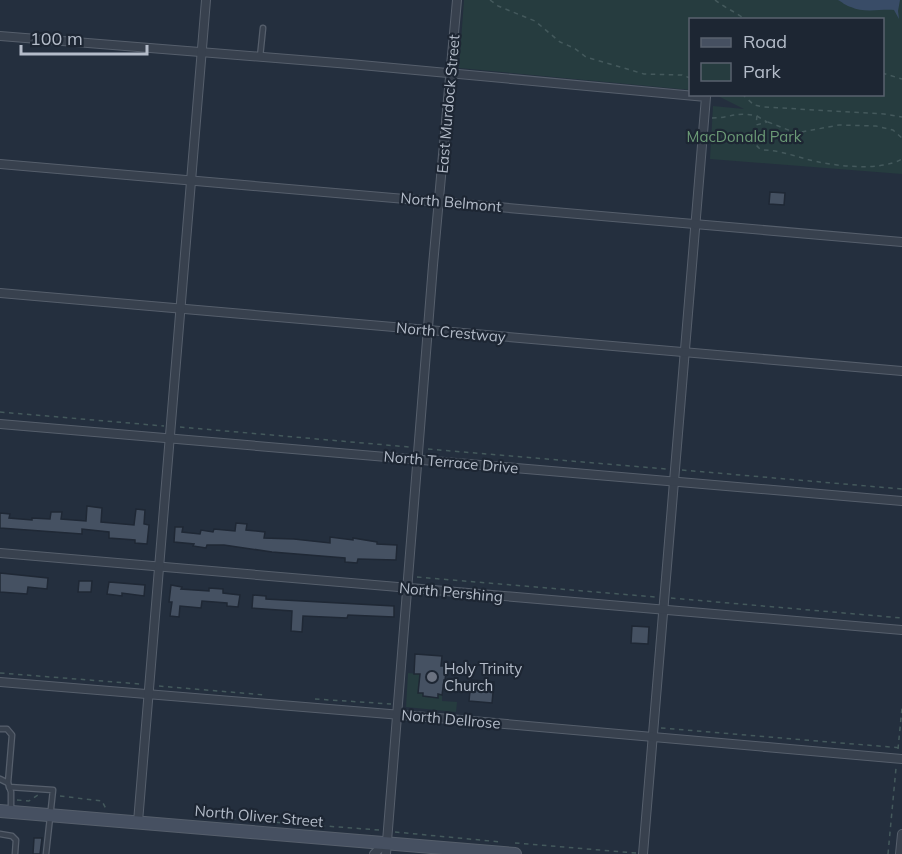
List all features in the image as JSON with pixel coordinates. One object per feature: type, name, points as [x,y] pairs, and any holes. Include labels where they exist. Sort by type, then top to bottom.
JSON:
[{"type":"main road","name":"North Oliver Street","points":[[8,807],[52,815],[138,822],[387,842],[514,848]]},
{"type":"street","points":[[138,822],[206,0]]},
{"type":"street","name":"East Murdock Street","points":[[387,842],[457,0]]},
{"type":"street","points":[[0,36],[689,95]]},
{"type":"street","points":[[643,854],[706,117],[706,97],[695,96]]},
{"type":"street","name":"North Belmont","points":[[0,164],[902,242]]},
{"type":"street","name":"North Crestway","points":[[0,293],[902,371]]},
{"type":"street","name":"North Terrace Drive","points":[[0,424],[902,501]]},
{"type":"street","name":"North Pershing","points":[[0,553],[902,630]]},
{"type":"street","name":"North Dellrose","points":[[0,682],[397,714],[900,759]]},
{"type":"street","points":[[900,854],[902,834]]},
{"type":"street","points":[[374,854],[387,842]]},
{"type":"lane","points":[[260,57],[263,28]]},
{"type":"lane","points":[[0,729],[7,729],[12,735],[8,807]]},
{"type":"lane","points":[[0,779],[9,785],[53,790],[46,854]]},
{"type":"lane","points":[[0,834],[12,836],[16,840],[15,854]]},
{"type":"path","points":[[490,0],[498,6],[535,21],[560,42],[586,57],[644,74],[682,75],[689,78]]},
{"type":"path","points":[[715,0],[722,6],[736,11],[744,18]]},
{"type":"path","points":[[884,74],[902,79]]},
{"type":"path","points":[[744,96],[754,105],[764,107],[902,117]]},
{"type":"path","points":[[706,117],[721,118],[743,112],[796,133],[838,125],[876,126],[892,130],[902,138]]},
{"type":"path","points":[[757,116],[752,134],[754,144],[761,150],[775,150],[821,163],[845,165],[869,166],[893,163],[902,159]]},
{"type":"path","points":[[756,125],[767,122]]},
{"type":"path","points":[[0,412],[902,489]]},
{"type":"path","points":[[888,854],[900,759],[898,748],[902,708]]},
{"type":"path","points":[[660,728],[902,748]]},
{"type":"path","points":[[8,807],[29,801],[39,794],[102,801],[105,809]]},
{"type":"path","points":[[197,816],[387,842],[502,842]]},
{"type":"path","points":[[514,848],[643,854]]},
{"type":"green space","name":"MacDonald Park","points":[[464,0],[902,0],[902,174],[710,159],[713,106],[744,109],[718,96],[884,96],[884,18],[689,18],[689,90],[459,68]]},
{"type":"green space","points":[[408,673],[420,674],[418,692],[423,693],[423,696],[437,698],[438,694],[442,695],[442,701],[457,702],[456,712],[406,707]]},
{"type":"water","points":[[838,0],[900,0],[899,19],[894,10],[861,10],[847,6]]},
{"type":"building","points":[[770,192],[785,193],[784,205],[769,204]]},
{"type":"building","points":[[87,506],[102,508],[101,522],[134,525],[136,509],[145,510],[144,524],[149,525],[147,544],[135,543],[135,540],[109,538],[109,532],[82,529],[82,534],[0,528],[0,513],[10,514],[9,518],[32,520],[32,518],[50,519],[51,512],[62,512],[61,519],[86,521]]},
{"type":"building","points":[[236,523],[247,524],[246,530],[265,532],[264,538],[330,543],[330,537],[353,540],[353,538],[377,542],[377,544],[397,545],[396,560],[358,559],[357,563],[345,562],[345,558],[272,552],[224,545],[207,545],[206,548],[174,542],[175,527],[183,527],[182,532],[200,534],[201,530],[235,531]]},
{"type":"building","points":[[0,573],[48,578],[47,589],[28,587],[27,594],[0,592]]},
{"type":"building","points":[[79,581],[92,581],[91,592],[78,592]]},
{"type":"building","points":[[109,582],[145,585],[144,596],[122,593],[122,596],[107,594]]},
{"type":"building","points":[[171,585],[182,587],[181,589],[209,591],[209,588],[223,589],[223,593],[240,595],[238,607],[227,606],[227,603],[202,601],[201,608],[180,606],[179,617],[170,616]]},
{"type":"building","points":[[253,595],[266,596],[266,599],[394,606],[394,617],[303,616],[302,632],[291,631],[292,611],[252,608]]},
{"type":"building","points":[[632,626],[649,627],[648,644],[631,643]]},
{"type":"building","name":"Holy Trinity Church","points":[[415,654],[442,656],[441,666],[447,666],[442,695],[438,694],[438,698],[418,693],[420,674],[414,674]]},
{"type":"building","points":[[471,680],[494,682],[492,703],[469,701]]},
{"type":"building","points":[[34,838],[42,838],[40,854],[33,854]]},
{"type":"place","name":"Holy Trinity Church","points":[[432,677]]}]
